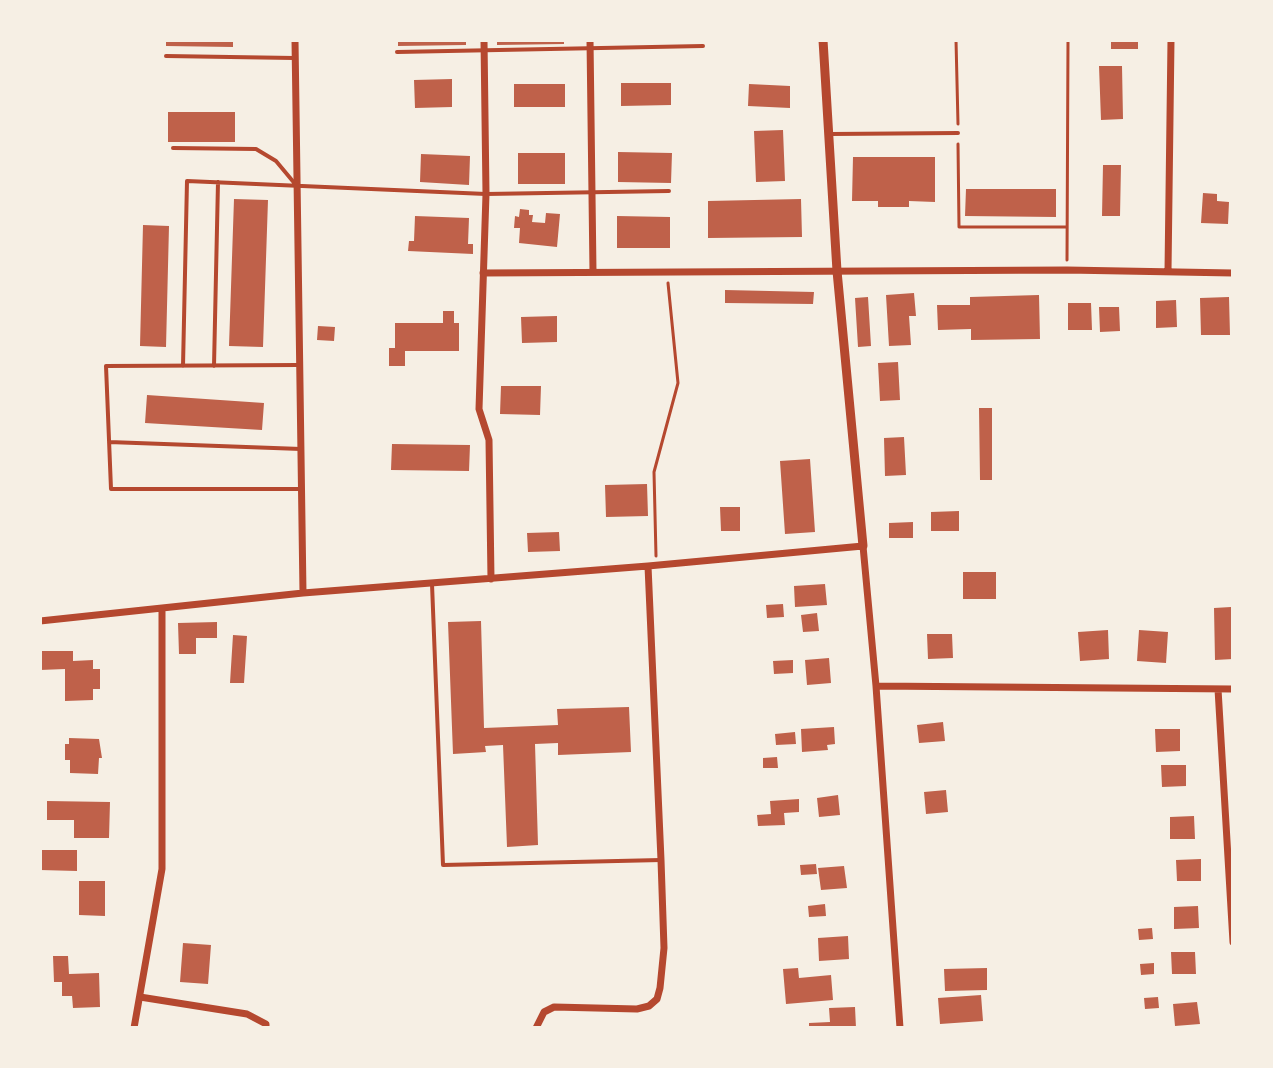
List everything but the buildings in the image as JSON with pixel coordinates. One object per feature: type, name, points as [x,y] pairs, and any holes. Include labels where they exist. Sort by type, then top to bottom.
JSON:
[{"type":"street","points":[[295,40],[303,593]]},
{"type":"street","points":[[484,40],[486,194],[479,409],[489,440],[491,579]]},
{"type":"street","points":[[823,40],[837,271],[876,686],[900,1028]]},
{"type":"street","points":[[1168,271],[1171,40]]},
{"type":"street","points":[[590,44],[593,272]]},
{"type":"street","points":[[483,273],[1067,270],[1233,273]]},
{"type":"street","points":[[40,621],[303,593],[863,546]]},
{"type":"street","points":[[536,1028],[544,1012],[554,1007],[637,1009],[649,1006],[657,999],[664,948],[652,566]]},
{"type":"street","points":[[134,1028],[162,869],[162,608]]},
{"type":"street","points":[[876,686],[1233,689]]},
{"type":"street","points":[[1218,689],[1233,942]]},
{"type":"street","points":[[140,997],[247,1014],[266,1024],[266,1028]]},
{"type":"lane","points":[[397,52],[590,44],[703,46]]},
{"type":"lane","points":[[166,56],[294,58]]},
{"type":"lane","points":[[829,134],[958,133]]},
{"type":"lane","points":[[173,148],[256,149],[276,161],[296,185]]},
{"type":"lane","points":[[183,366],[187,181],[486,194],[669,191]]},
{"type":"lane","points":[[214,366],[218,182]]},
{"type":"lane","points":[[299,365],[106,366],[111,489],[301,489]]},
{"type":"lane","points":[[109,442],[301,449]]},
{"type":"lane","points":[[432,584],[443,865],[661,860]]},
{"type":"path","points":[[956,40],[959,227],[1067,227]]},
{"type":"path","points":[[1067,270],[1068,40]]},
{"type":"path","points":[[652,566],[654,472],[678,383],[667,272]]}]
